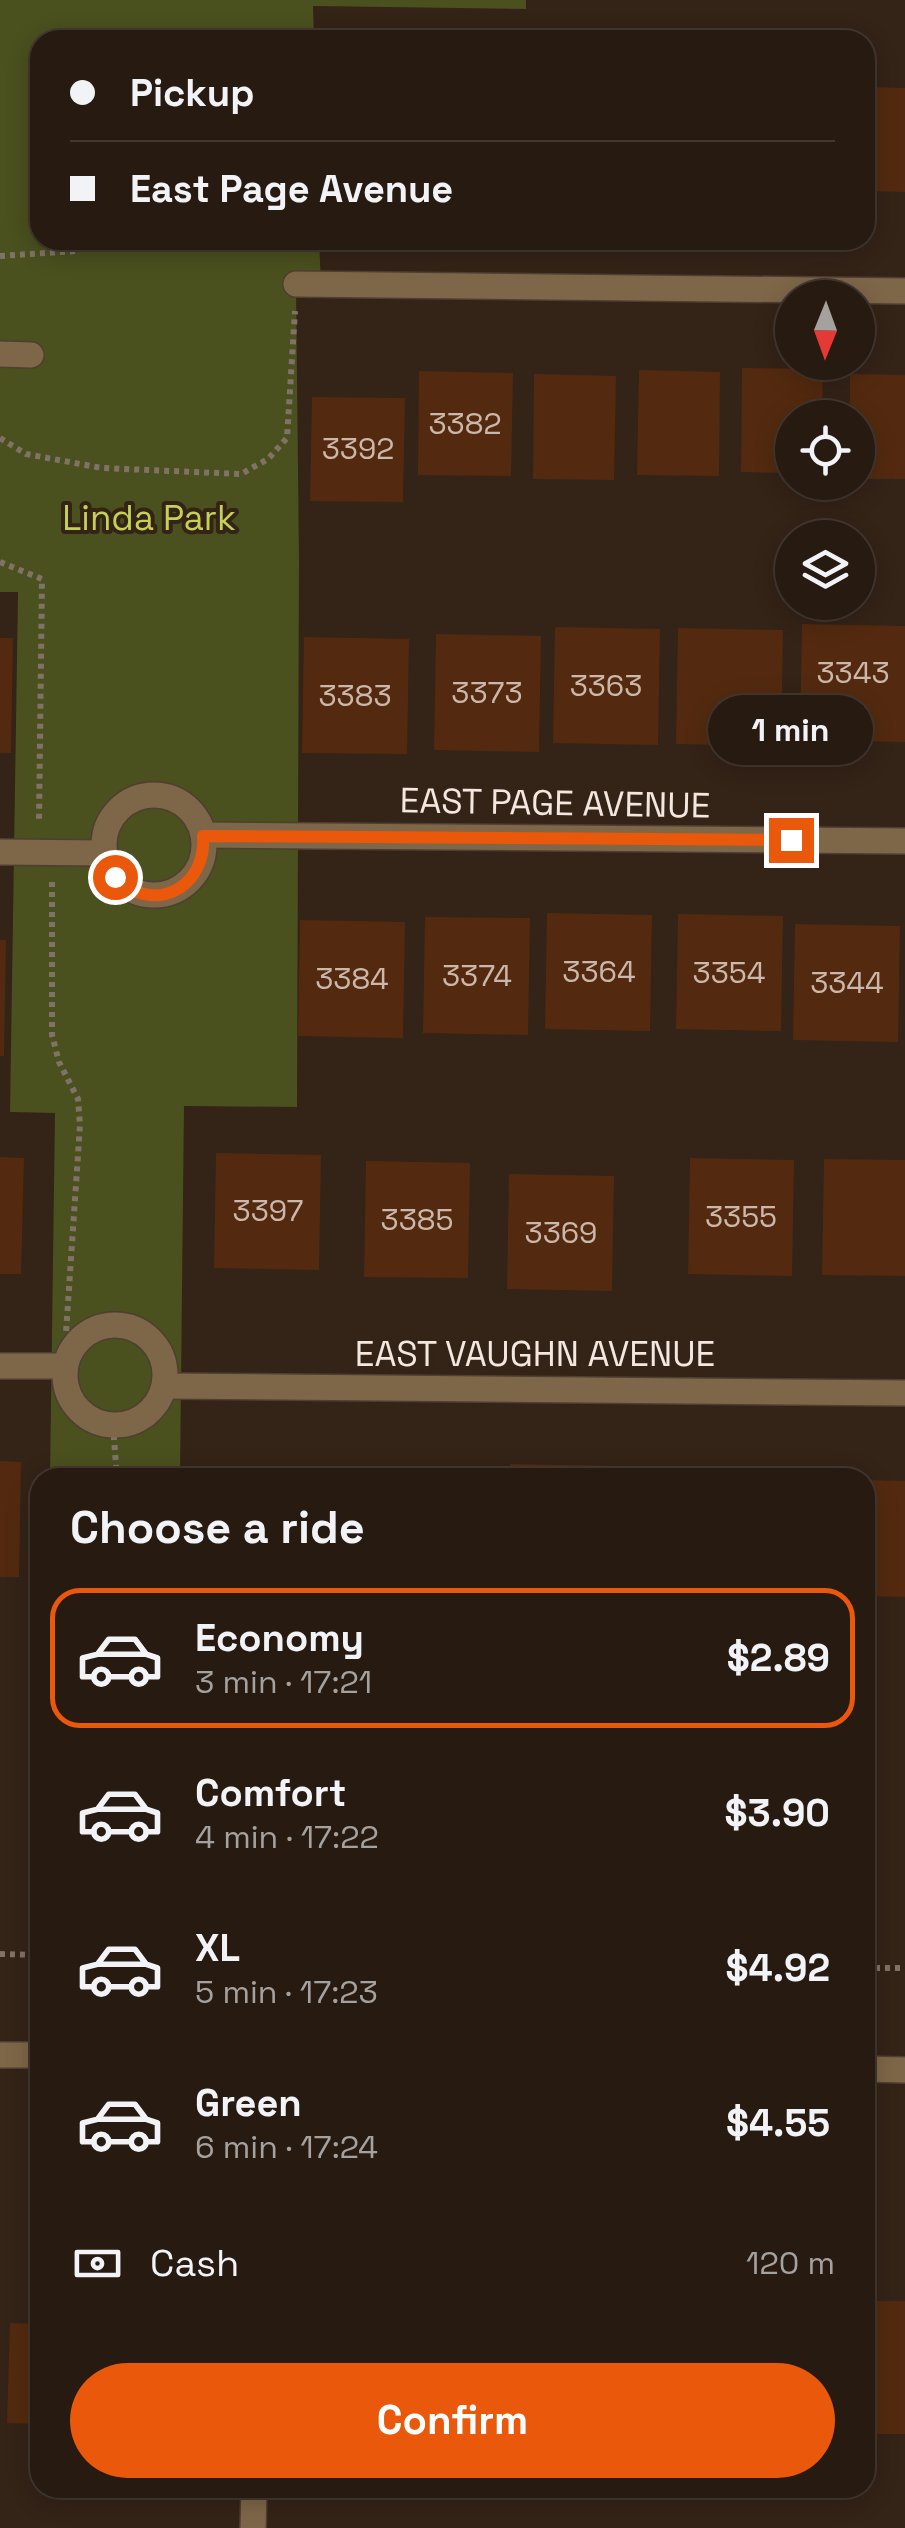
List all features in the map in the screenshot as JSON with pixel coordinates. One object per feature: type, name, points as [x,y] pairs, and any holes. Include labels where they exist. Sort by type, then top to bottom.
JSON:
[{"type":"street","points":[[296,284],[905,290]]},
{"type":"street","points":[[0,354],[31,354]]},
{"type":"street","points":[[147,795],[166,796],[183,804],[196,818],[203,836],[204,848],[196,872],[184,885],[167,894],[148,895],[124,886],[111,872],[104,853],[110,818],[124,804],[147,795]]},
{"type":"street","name":"EAST PAGE AVENUE","points":[[203,836],[905,841]]},
{"type":"street","points":[[0,852],[104,853]]},
{"type":"street","points":[[121,1325],[134,1328],[158,1348],[165,1366],[164,1386],[150,1412],[128,1424],[97,1422],[76,1408],[67,1391],[71,1355],[91,1331],[121,1325]]},
{"type":"street","points":[[0,1366],[71,1355]]},
{"type":"street","name":"EAST VAUGHN AVENUE","points":[[164,1386],[905,1392]]},
{"type":"street","points":[[0,2055],[30,2055]]},
{"type":"street","points":[[875,2069],[905,2070]]},
{"type":"street","points":[[253,2528],[254,2498]]},
{"type":"path","points":[[0,256],[78,250]]},
{"type":"path","points":[[0,438],[26,454],[102,468],[240,474],[268,459],[287,438],[296,284]]},
{"type":"path","points":[[0,562],[42,578],[39,852],[52,882],[52,1035],[59,1062],[78,1099],[80,1125],[66,1333],[71,1355]]},
{"type":"path","points":[[113,1425],[116,1468]]},
{"type":"path","points":[[0,1954],[30,1954]]},
{"type":"path","points":[[875,1968],[905,1968]]},
{"type":"green space","name":"Linda Park","points":[[0,0],[526,0],[526,9],[313,6],[314,30],[30,30],[30,250],[319,250],[321,283],[296,285],[297,1107],[184,1106],[180,1468],[50,1468],[55,1113],[10,1112],[18,592],[0,592]]},
{"type":"building","points":[[875,87],[905,88],[905,192],[875,191]]},
{"type":"building","points":[[742,368],[775,368],[775,380],[823,380],[822,400],[775,400],[775,473],[741,472]]},
{"type":"building","points":[[639,370],[720,372],[719,476],[637,475]]},
{"type":"building","points":[[419,371],[513,373],[511,476],[418,475]]},
{"type":"building","points":[[534,374],[616,376],[614,480],[533,479]]},
{"type":"building","points":[[875,374],[905,375],[905,479],[875,479],[875,400],[850,400],[850,380],[875,380]]},
{"type":"building","points":[[312,397],[405,398],[403,502],[310,501]]},
{"type":"building","points":[[802,624],[905,626],[905,742],[800,740]]},
{"type":"building","points":[[555,627],[660,629],[658,745],[553,743]]},
{"type":"building","points":[[678,628],[783,630],[781,746],[676,744]]},
{"type":"building","points":[[436,634],[541,636],[539,752],[434,750]]},
{"type":"building","points":[[304,637],[409,639],[407,754],[302,753]]},
{"type":"building","points":[[0,638],[13,638],[11,753],[0,753]]},
{"type":"building","points":[[547,913],[652,915],[650,1031],[545,1029]]},
{"type":"building","points":[[678,914],[783,916],[781,1031],[676,1029]]},
{"type":"building","points":[[425,917],[530,918],[528,1035],[423,1033]]},
{"type":"building","points":[[300,920],[405,922],[403,1038],[298,1036]]},
{"type":"building","points":[[795,924],[900,926],[898,1042],[793,1040]]},
{"type":"building","points":[[0,940],[6,940],[4,1056],[0,1056]]},
{"type":"building","points":[[216,1153],[321,1155],[319,1270],[214,1268]]},
{"type":"building","points":[[0,1157],[24,1158],[21,1274],[0,1274]]},
{"type":"building","points":[[690,1158],[794,1160],[792,1276],[688,1274]]},
{"type":"building","points":[[824,1159],[905,1160],[905,1276],[822,1275]]},
{"type":"building","points":[[366,1161],[470,1163],[468,1278],[364,1277]]},
{"type":"building","points":[[509,1174],[614,1176],[612,1291],[507,1289]]},
{"type":"building","points":[[0,1461],[21,1462],[19,1577],[0,1577]]},
{"type":"building","points":[[510,1464],[615,1466],[615,1468],[510,1468]]},
{"type":"building","points":[[875,1480],[905,1481],[905,1597],[875,1596]]},
{"type":"building","points":[[875,2301],[905,2301],[905,2434],[875,2434]]},
{"type":"building","points":[[10,2323],[30,2324],[30,2424],[7,2423]]},
{"type":"route","points":[[115,877],[141,894],[173,892],[200,866],[203,836],[791,840]]}]
